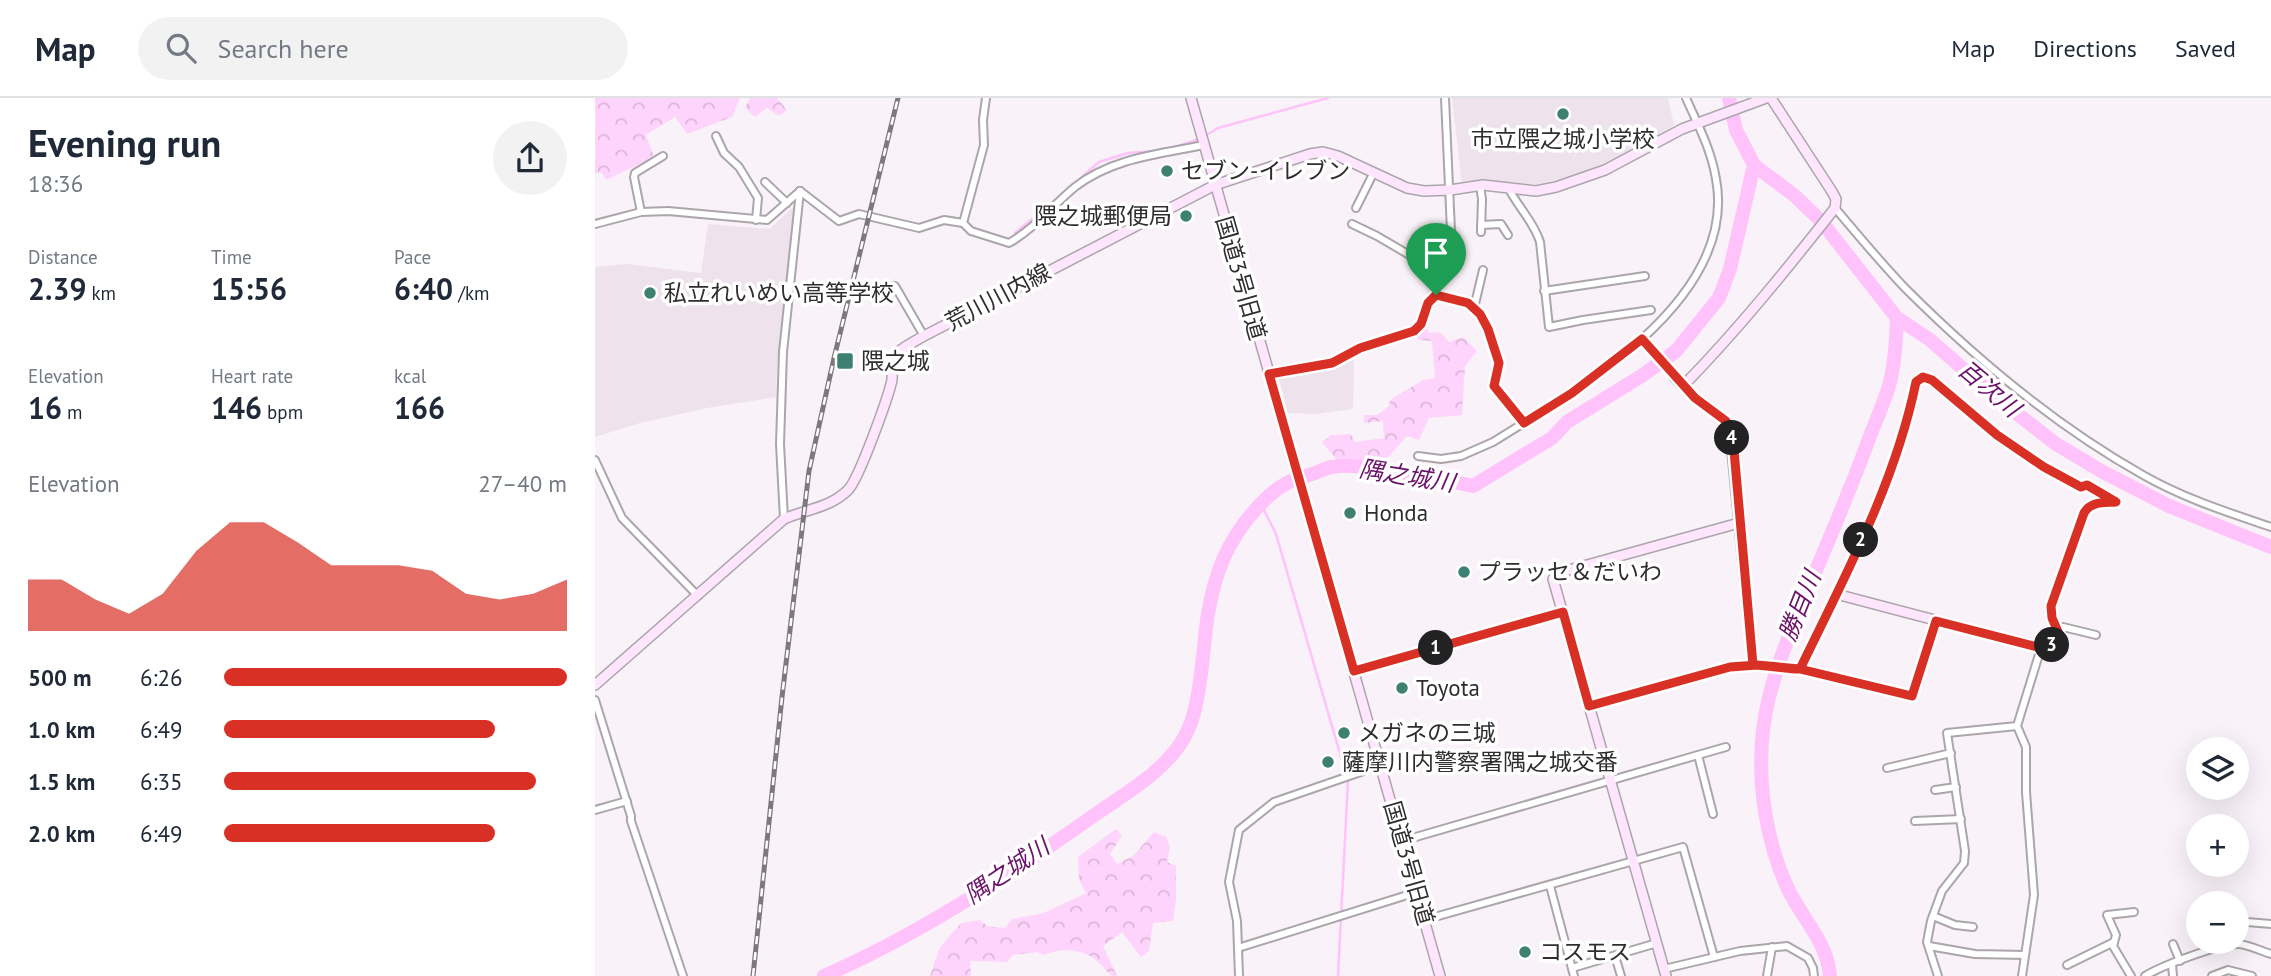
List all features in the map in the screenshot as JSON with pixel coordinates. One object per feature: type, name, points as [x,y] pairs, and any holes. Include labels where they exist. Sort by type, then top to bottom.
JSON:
[{"type":"street","points":[[963,223],[984,145],[986,98]]},
{"type":"street","points":[[1191,98],[1215,185]]},
{"type":"street","points":[[1269,374],[1332,363],[1360,348],[1414,331],[1421,324],[1428,303],[1436,295],[1435,250],[1451,231],[1445,98]]},
{"type":"street","points":[[1417,456],[1441,459],[1461,456],[1493,442],[1572,393],[1644,340],[1686,293],[1700,270],[1714,233],[1717,181],[1701,122],[1686,98]]},
{"type":"street","points":[[1683,386],[1709,360],[1834,210],[1836,200],[1831,190],[1766,99]]},
{"type":"street","name":"荒川川内線","points":[[595,685],[784,519],[828,505],[850,489],[869,446],[891,380],[895,354],[924,336],[1215,185],[1281,162],[1323,152],[1338,156],[1408,188],[1424,191],[1480,186],[1536,191],[1605,170],[1666,136],[1766,99]]},
{"type":"street","points":[[716,136],[724,153],[739,167],[758,198],[757,220]]},
{"type":"street","points":[[800,191],[838,221],[859,214],[919,228],[944,220],[963,223],[971,231],[1009,243],[1076,186],[1120,162],[1202,141]]},
{"type":"street","points":[[641,212],[635,173],[663,156]]},
{"type":"street","points":[[1356,208],[1374,172]]},
{"type":"street","points":[[765,182],[787,203]]},
{"type":"street","name":"国道3号旧道","points":[[1215,185],[1440,976]]},
{"type":"street","points":[[1480,186],[1481,228],[1501,224],[1508,235]]},
{"type":"street","points":[[1509,189],[1518,207],[1536,229],[1543,254],[1549,327],[1651,310]]},
{"type":"street","points":[[595,224],[641,212],[668,211],[767,220],[800,191]]},
{"type":"street","points":[[784,519],[780,444],[783,352],[800,191]]},
{"type":"street","points":[[1834,210],[1931,314],[2040,409],[2144,476],[2203,504],[2271,527]]},
{"type":"street","points":[[1352,224],[1435,270]]},
{"type":"street","points":[[1473,308],[1483,270]]},
{"type":"street","points":[[1544,291],[1645,276]]},
{"type":"street","points":[[1480,282],[1490,281]]},
{"type":"street","points":[[881,288],[895,286],[924,336]]},
{"type":"street","points":[[1436,295],[1468,303],[1484,321],[1499,363],[1494,386],[1524,423]]},
{"type":"street","points":[[1644,340],[1674,377],[1695,398],[1726,421],[1730,429],[1755,665]]},
{"type":"street","points":[[1798,669],[1883,491],[1902,441],[1916,382],[1923,377],[1932,380],[1997,435],[2044,467],[2081,487],[2087,485],[2116,502],[2093,504],[2084,513],[2051,606],[2052,618],[2059,634]]},
{"type":"street","points":[[595,460],[621,518],[698,596]]},
{"type":"street","points":[[1739,523],[1558,573],[1553,579],[1665,972],[1740,951],[1787,946],[1808,958],[1814,976]]},
{"type":"street","points":[[1836,594],[2041,648],[2052,645],[2063,627],[2096,635]]},
{"type":"street","points":[[1354,671],[1563,612]]},
{"type":"street","points":[[1589,706],[1730,667],[1755,665],[1798,669],[1912,696],[1936,621]]},
{"type":"street","points":[[2022,976],[2034,895],[2026,792],[2026,747],[2017,726],[2041,648]]},
{"type":"street","points":[[595,700],[631,821],[683,976]]},
{"type":"street","points":[[1938,976],[1927,942],[1933,915],[1942,891],[1964,863],[1961,819],[1947,733],[2017,726]]},
{"type":"street","points":[[1402,841],[1726,747]]},
{"type":"street","points":[[1887,768],[1951,753]]},
{"type":"street","points":[[1698,755],[1713,814]]},
{"type":"street","points":[[1239,976],[1237,921],[1229,881],[1240,830],[1274,802],[1382,765]]},
{"type":"street","points":[[1935,790],[1956,787]]},
{"type":"street","points":[[595,810],[627,801]]},
{"type":"street","points":[[1915,821],[1961,819]]},
{"type":"street","points":[[1425,920],[1683,847],[1714,957]]},
{"type":"street","points":[[1550,886],[1573,972],[1657,943]]},
{"type":"street","points":[[1238,948],[1416,892]]},
{"type":"street","points":[[2131,976],[2113,946],[2116,935],[2107,915],[2134,912]]},
{"type":"street","points":[[1933,915],[1955,925],[1973,927]]},
{"type":"street","points":[[2249,922],[2271,924]]},
{"type":"street","points":[[2094,941],[2098,949]]},
{"type":"street","points":[[2067,965],[2114,942]]},
{"type":"street","points":[[2173,944],[2180,961]]},
{"type":"street","points":[[1929,946],[1975,954],[2025,955]]},
{"type":"street","points":[[1767,976],[1772,947]]},
{"type":"street","points":[[2249,947],[2271,954]]},
{"type":"street","points":[[2145,976],[2202,954]]},
{"type":"street","points":[[1615,956],[1621,976]]},
{"type":"street","points":[[2172,964],[2173,976]]},
{"type":"street","points":[[2212,976],[2228,970],[2252,976]]},
{"type":"shaded area","points":[[1452,98],[1668,98],[1674,125],[1634,151],[1579,174],[1539,184],[1462,185]]},
{"type":"shaded area","points":[[793,207],[796,209],[784,325],[777,363],[776,397],[707,408],[640,423],[595,437],[595,267],[627,264],[701,273],[708,224],[770,229]]},
{"type":"shaded area","points":[[1354,356],[1353,409],[1314,414],[1288,413],[1278,376],[1334,366]]},
{"type":"green space","points":[[595,98],[740,98],[732,117],[687,134],[675,117],[646,135],[654,157],[606,180],[601,172],[595,174]]},
{"type":"green space","points":[[750,98],[777,98],[787,110],[779,116],[767,108],[755,117],[745,108]]},
{"type":"green space","points":[[1425,323],[1429,333],[1440,332],[1449,342],[1463,337],[1477,351],[1465,366],[1462,415],[1429,418],[1419,440],[1407,436],[1384,462],[1336,459],[1322,442],[1331,435],[1351,434],[1355,442],[1384,438],[1383,421],[1364,423],[1364,415],[1377,415],[1389,406],[1390,400],[1423,380],[1435,378],[1432,341],[1418,340],[1417,333],[1423,329]]},
{"type":"green space","points":[[1116,829],[1122,835],[1110,854],[1117,864],[1133,856],[1154,832],[1166,837],[1170,847],[1167,862],[1176,866],[1173,921],[1153,923],[1149,951],[1141,957],[1122,932],[1103,946],[1117,976],[1112,976],[1090,956],[1067,950],[1044,955],[1037,952],[1013,955],[1007,962],[970,961],[971,976],[930,976],[940,947],[961,923],[980,920],[987,926],[1005,928],[1012,919],[1044,913],[1086,893],[1079,880],[1078,857]]},
{"type":"waterway","points":[[1205,136],[1218,128],[1328,98]]},
{"type":"waterway","name":"隅之城川","points":[[824,976],[930,922],[998,881],[1132,789],[1166,761],[1184,738],[1195,711],[1211,599],[1224,558],[1245,522],[1278,488],[1338,466],[1473,486],[1552,438],[1567,422],[1676,351],[1719,298],[1730,269],[1754,165],[1736,130],[1729,98]]},
{"type":"waterway","points":[[1172,148],[1199,139]]},
{"type":"waterway","points":[[1074,184],[1099,162],[1128,153],[1156,151]]},
{"type":"waterway","name":"百次川","points":[[1754,165],[1795,196],[1821,221],[1897,318],[1929,339],[1992,394],[2056,444],[2169,506],[2271,547]]},
{"type":"waterway","points":[[1015,233],[1064,193]]},
{"type":"waterway","name":"勝目川","points":[[1830,976],[1825,953],[1789,891],[1774,853],[1765,812],[1761,771],[1763,730],[1774,677],[1786,644],[1887,392],[1894,361],[1897,318]]},
{"type":"waterway","points":[[1261,504],[1276,534],[1348,781],[1338,976]]},
{"type":"railway","points":[[753,976],[809,471],[898,98]]},
{"type":"place","name":"市立隈之城小学校","points":[[1563,114]]},
{"type":"place","name":"セブン-イレブン","points":[[1167,171]]},
{"type":"place","name":"隈之城郵便局","points":[[1186,216]]},
{"type":"place","name":"私立れいめい高等学校","points":[[650,293]]},
{"type":"place","name":"隈之城","points":[[845,361]]},
{"type":"place","name":"Honda","points":[[1350,513]]},
{"type":"place","name":"プラッセ＆だいわ","points":[[1464,572]]},
{"type":"place","name":"Toyota","points":[[1402,688]]},
{"type":"place","name":"メガネの三城","points":[[1344,733]]},
{"type":"place","name":"薩摩川内警察署隅之城交番","points":[[1328,762]]},
{"type":"place","name":"コスモス","points":[[1525,952]]},
{"type":"route","points":[[1436,295],[1431,297],[1421,324],[1414,331],[1360,348],[1332,363],[1269,374],[1354,671],[1563,612],[1589,706],[1730,667],[1757,665],[1800,669],[1883,491],[1902,441],[1916,382],[1923,377],[1932,380],[1997,435],[2044,467],[2081,487],[2087,485],[2116,502],[2093,504],[2084,513],[2051,606],[2052,618],[2059,634],[2052,645],[2041,648],[1936,621],[1912,696],[1800,669],[1795,669],[1757,665],[1753,665],[1733,439],[1726,421],[1695,398],[1642,339],[1572,393],[1524,423],[1494,386],[1499,363],[1480,314],[1468,303],[1436,295]]}]
